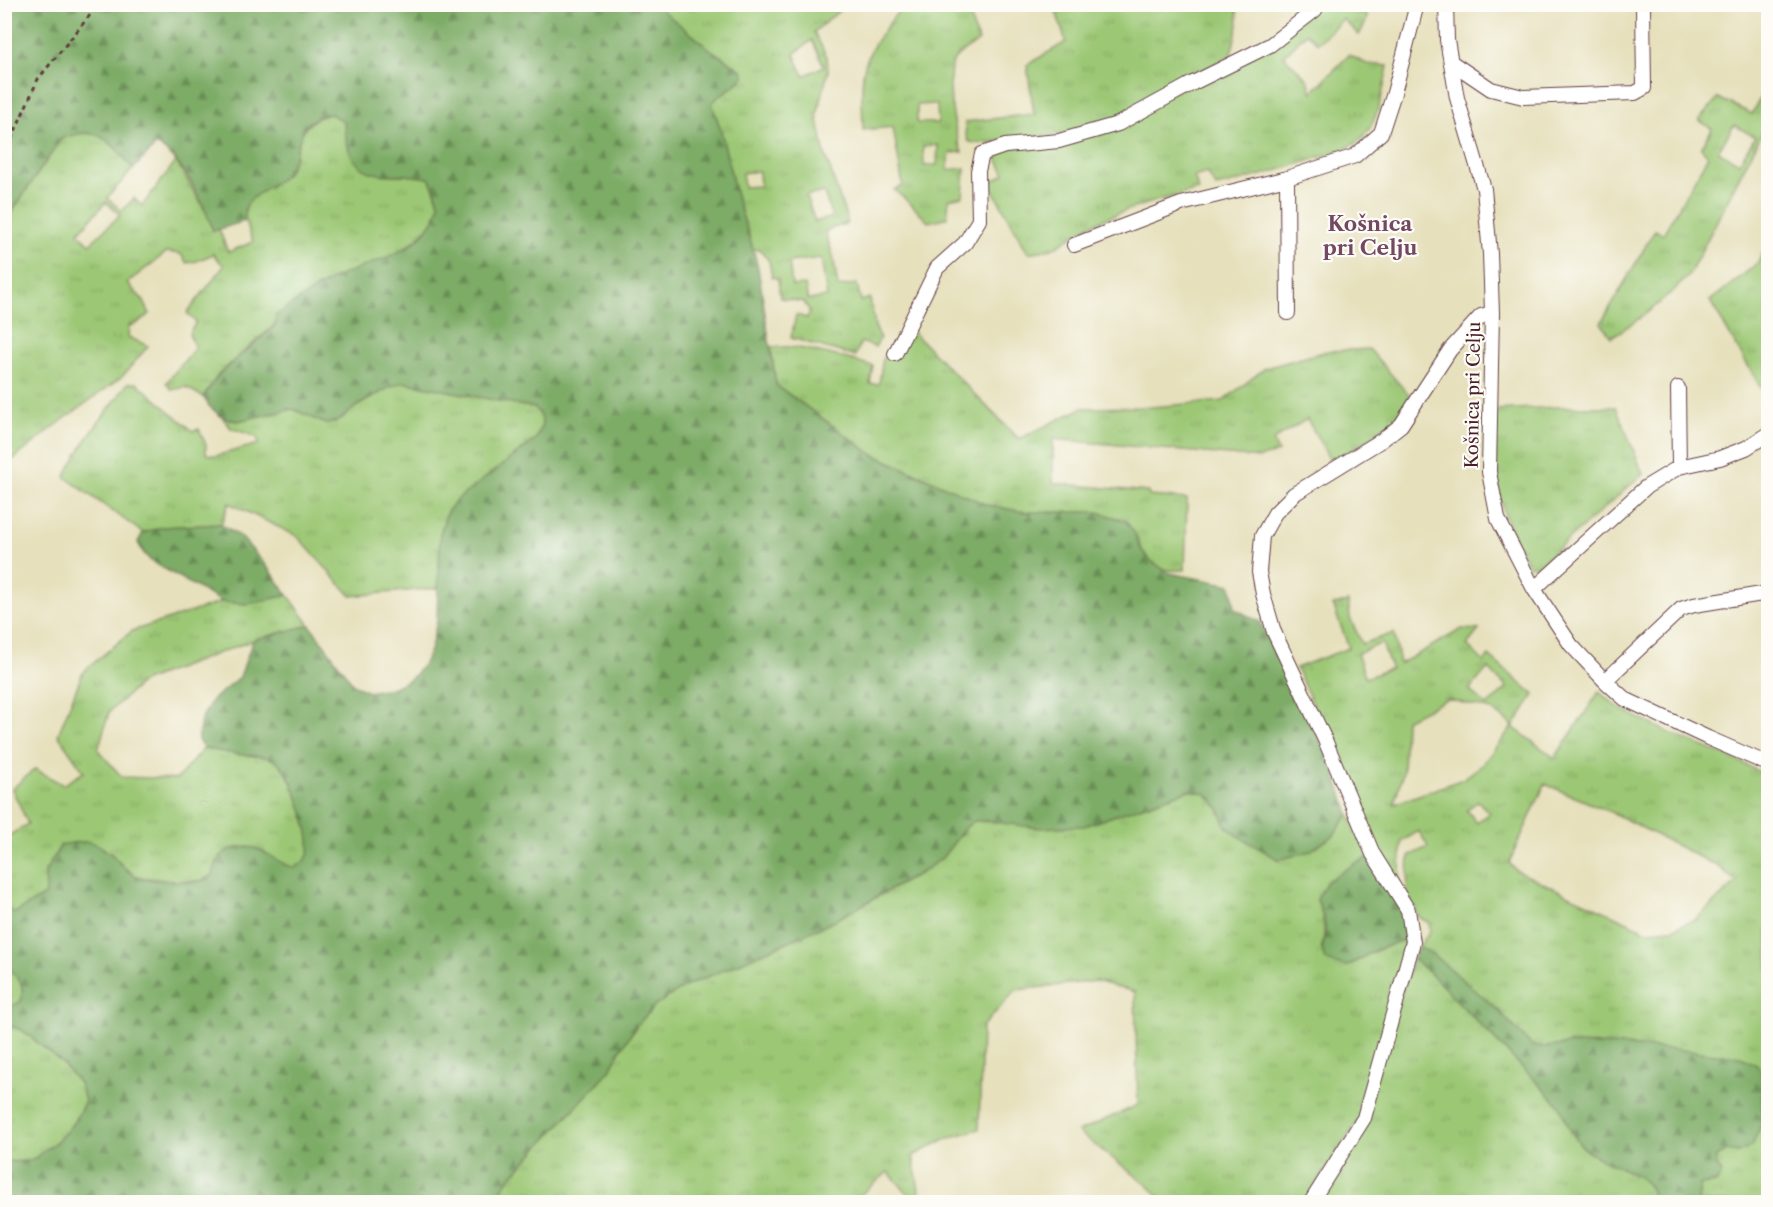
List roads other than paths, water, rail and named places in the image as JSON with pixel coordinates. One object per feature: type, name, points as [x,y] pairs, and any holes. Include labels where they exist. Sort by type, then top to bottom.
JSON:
[{"type":"street","points":[[895,354],[937,267],[965,243],[979,220],[978,171],[982,154],[1005,146],[1059,141],[1118,124],[1270,45],[1315,10],[1318,4]]},
{"type":"street","points":[[1074,245],[1181,204],[1287,178],[1355,156],[1381,132],[1394,93],[1417,4]]},
{"type":"street","name":"Košnica pri Celju","points":[[1446,4],[1447,40],[1457,98],[1484,189],[1490,254],[1492,313],[1489,472],[1498,519],[1534,589],[1571,645],[1624,699],[1768,764]]},
{"type":"street","points":[[1451,62],[1491,89],[1523,97],[1635,93],[1644,88],[1643,4]]},
{"type":"street","points":[[1287,178],[1288,313]]},
{"type":"street","points":[[1311,1203],[1364,1118],[1413,942],[1408,910],[1373,854],[1325,740],[1274,632],[1259,572],[1262,536],[1275,513],[1294,494],[1382,440],[1401,425],[1450,350],[1481,316],[1492,313]]},
{"type":"street","points":[[1678,388],[1678,467]]},
{"type":"street","points":[[1534,589],[1646,487],[1678,467],[1720,458],[1746,448],[1768,434]]},
{"type":"street","points":[[1605,681],[1681,609],[1768,592]]},
{"type":"district","name":"Košnica pri Celju","points":[[1370,235]]}]
